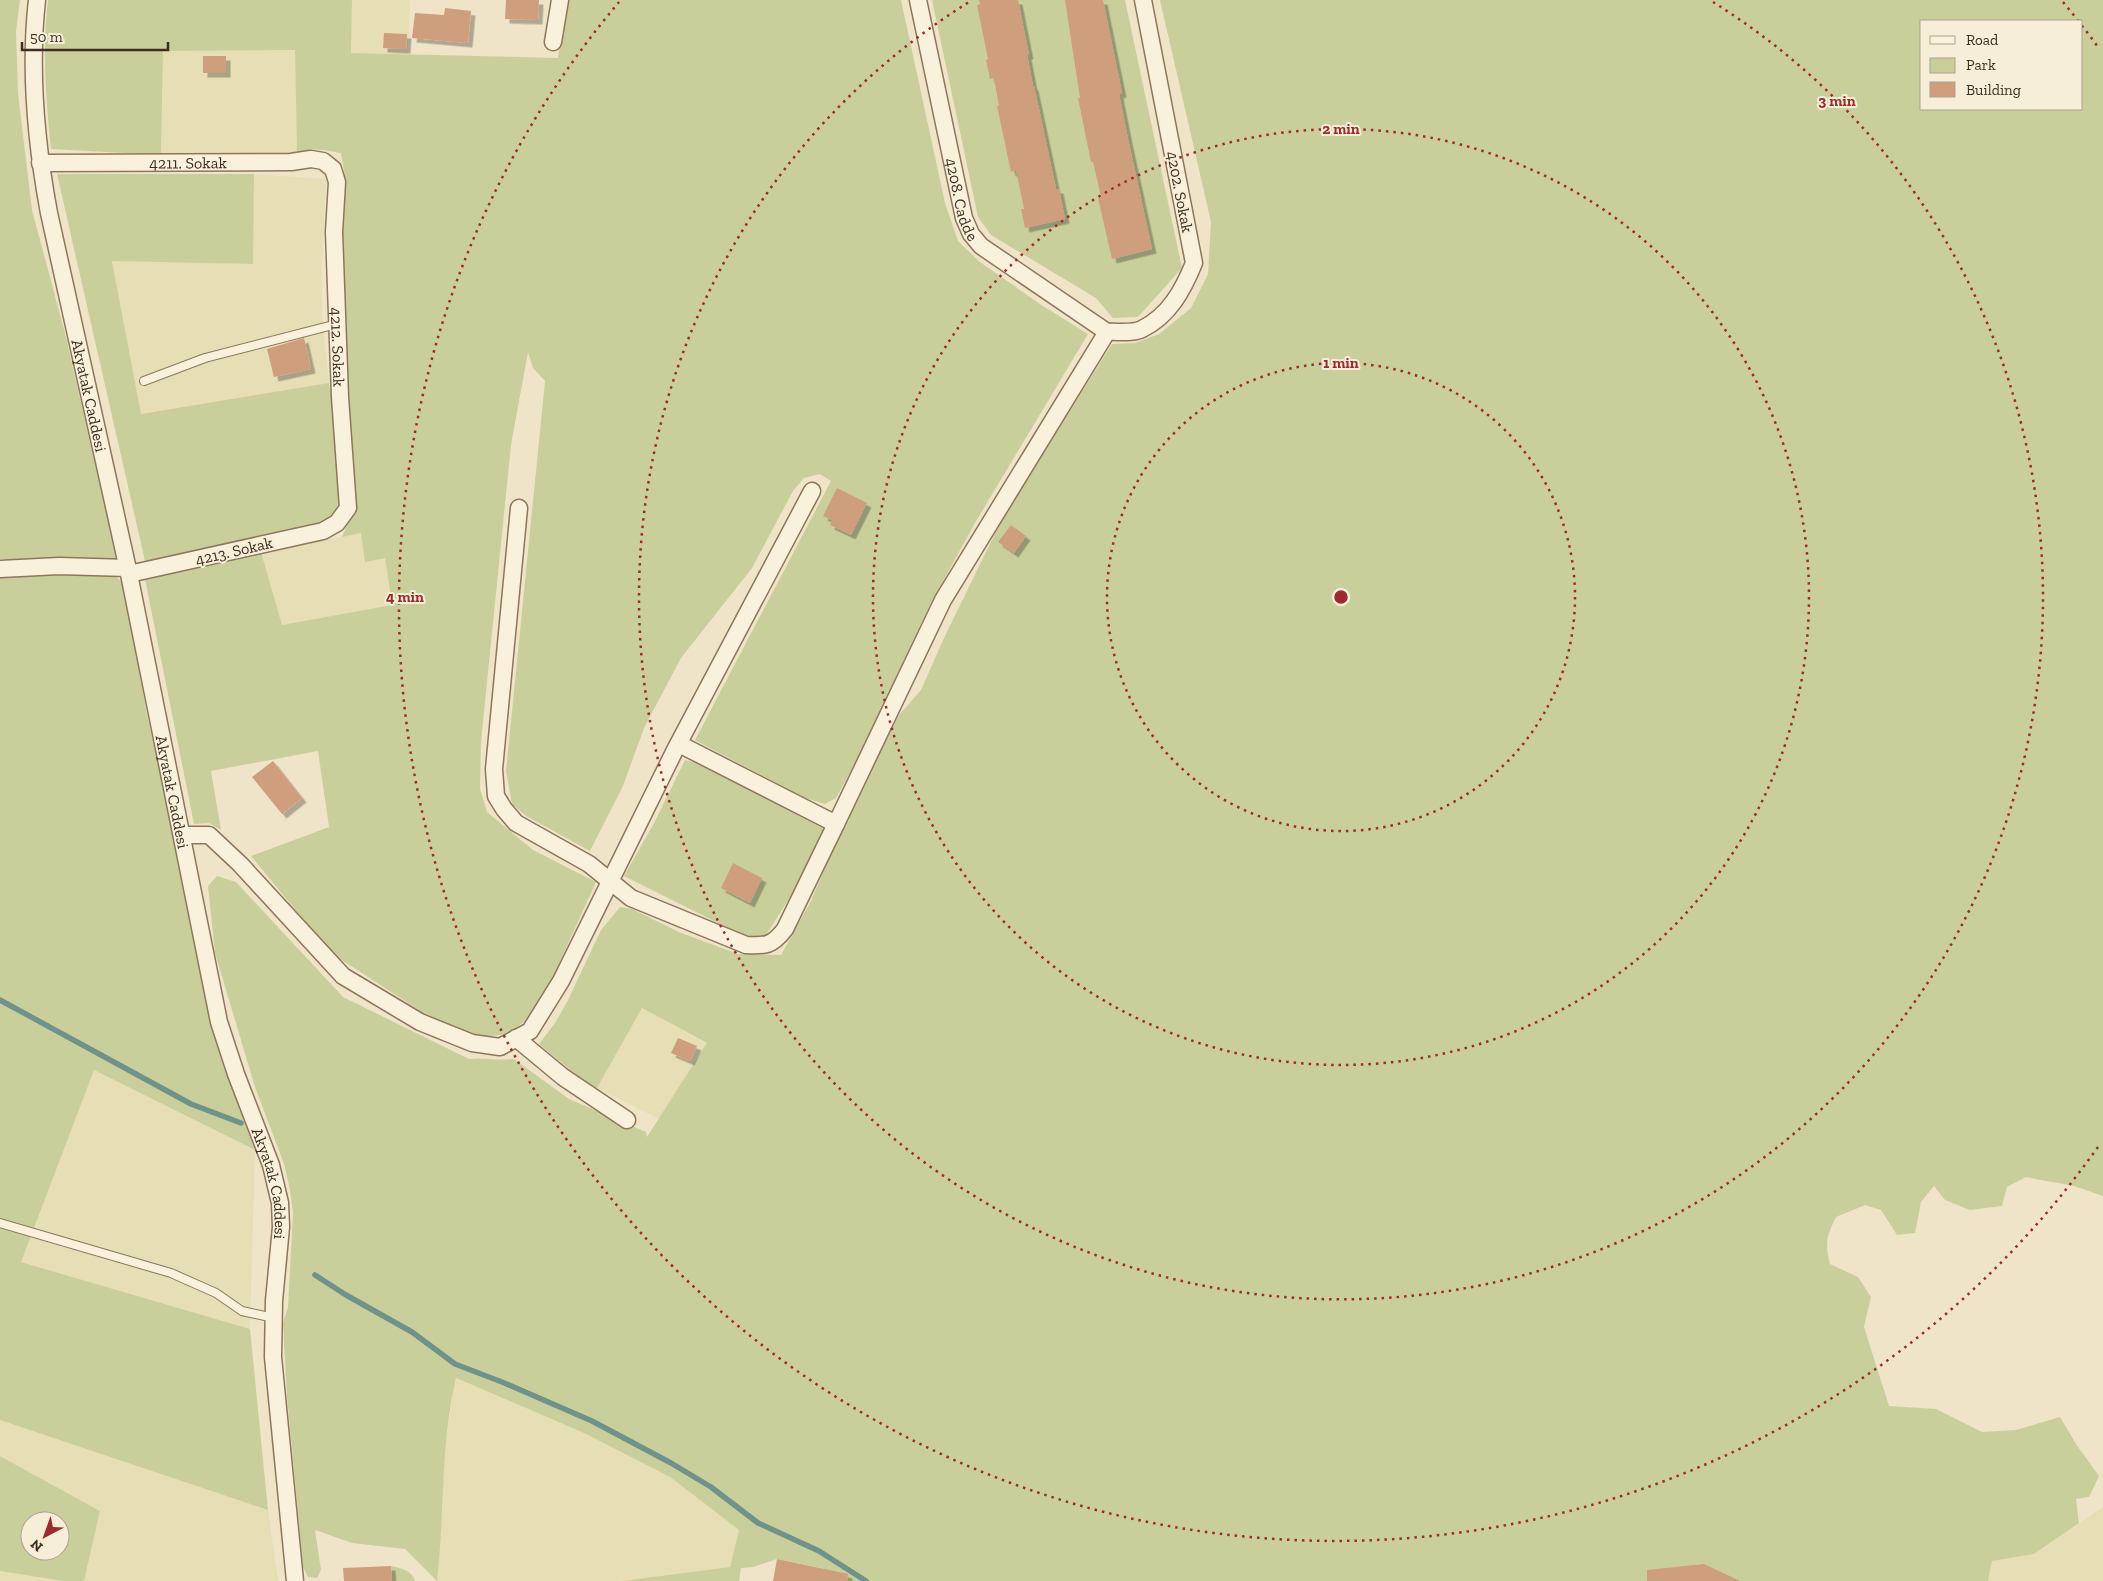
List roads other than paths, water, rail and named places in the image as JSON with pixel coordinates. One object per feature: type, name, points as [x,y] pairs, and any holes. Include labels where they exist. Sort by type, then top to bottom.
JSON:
[{"type":"street","name":"Akyatak Caddesi","points":[[37,0],[33,34],[34,98],[40,163],[49,213],[129,571],[219,1022],[236,1074],[271,1165],[280,1203],[281,1227],[277,1262],[273,1357],[295,1581]]},
{"type":"street","points":[[553,42],[560,0]]},
{"type":"street","name":"4208. Cadde","points":[[918,0],[964,218],[972,234],[980,246],[1106,332]]},
{"type":"street","name":"4202. Sokak","points":[[1106,332],[1140,330],[1165,313],[1183,291],[1194,263],[1143,0]]},
{"type":"street","name":"4211. Sokak","points":[[40,163],[291,162],[311,159],[323,161],[333,169]]},
{"type":"street","name":"4212. Sokak","points":[[333,169],[337,182],[334,232],[348,508],[337,523]]},
{"type":"street","points":[[518,508],[494,769],[496,796],[516,823],[589,864],[631,898],[746,945],[766,946],[778,939],[785,929],[943,600],[1106,332]]},
{"type":"street","points":[[182,835],[208,835],[240,864],[343,976],[420,1022],[472,1043],[500,1047],[530,1031],[561,981],[679,744],[812,491]]},
{"type":"street","name":"4213. Sokak","points":[[0,569],[59,566],[129,571],[323,531],[337,523]]},
{"type":"street","points":[[679,744],[836,824]]},
{"type":"street","points":[[516,1038],[563,1077],[627,1120]]},
{"type":"lane","points":[[144,381],[205,358],[338,324]]},
{"type":"lane","points":[[0,1223],[171,1273],[216,1293],[242,1311],[274,1318]]},
{"type":"waterway","points":[[0,1000],[191,1104],[241,1123]]},
{"type":"waterway","points":[[315,1275],[346,1295],[412,1332],[455,1364],[592,1421],[671,1463],[711,1487],[758,1523],[819,1551],[866,1581]]}]
